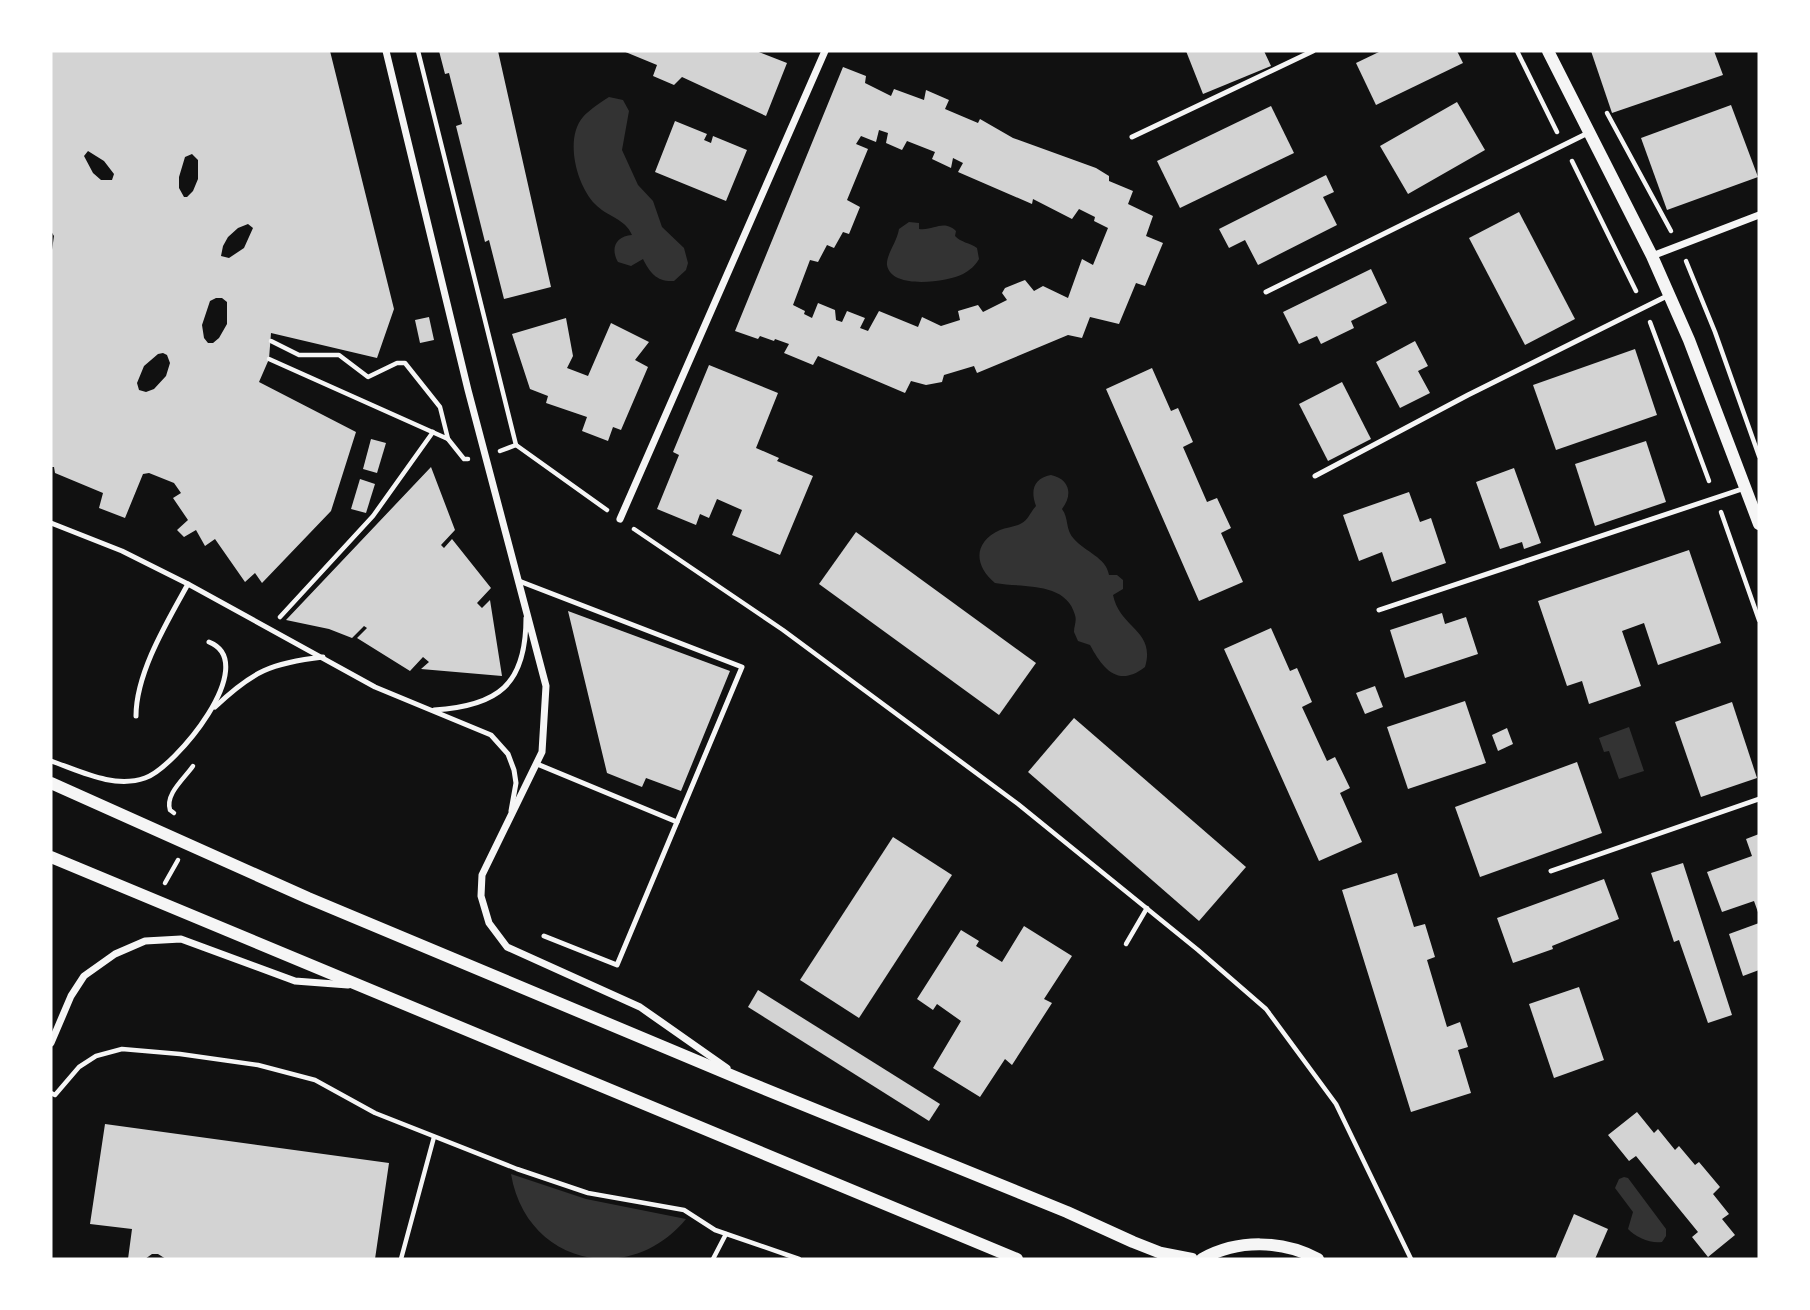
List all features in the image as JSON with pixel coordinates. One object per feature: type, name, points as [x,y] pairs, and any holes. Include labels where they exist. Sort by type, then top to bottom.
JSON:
[{"type":"street","points":[[386,51],[468,390],[546,685],[542,752],[482,875],[481,896],[489,923],[507,947],[640,1007],[745,1081]]},
{"type":"street","points":[[620,519],[825,51]]},
{"type":"street","points":[[1548,51],[1652,256],[1747,487],[1759,524]]},
{"type":"street","points":[[1652,256],[1759,215]]},
{"type":"street","points":[[51,783],[309,898],[745,1081],[1067,1212],[1133,1242],[1192,1259]]},
{"type":"street","points":[[51,857],[1017,1259]]},
{"type":"street","points":[[51,1043],[71,996],[84,976],[115,954],[145,941],[181,939],[295,981],[361,986]]},
{"type":"street","points":[[1202,1259],[1221,1250],[1253,1244],[1292,1248],[1318,1259]]},
{"type":"lane","points":[[1132,137],[1313,51]]},
{"type":"lane","points":[[1266,292],[1590,132]]},
{"type":"lane","points":[[1315,476],[1468,395],[1668,295]]},
{"type":"lane","points":[[1379,610],[1747,487]]},
{"type":"lane","points":[[51,523],[122,551],[188,584],[375,687],[491,735],[508,754],[516,783],[511,814]]},
{"type":"lane","points":[[519,581],[742,667],[617,965],[544,936]]},
{"type":"lane","points":[[136,716],[136,696],[142,677],[188,584]]},
{"type":"lane","points":[[431,710],[465,708],[493,699],[514,677],[522,659],[526,642],[526,615]]},
{"type":"lane","points":[[209,642],[221,650],[226,665],[220,693],[210,712]]},
{"type":"lane","points":[[51,761],[117,781],[145,778],[170,761],[210,712],[257,672],[287,661],[323,657]]},
{"type":"lane","points":[[537,764],[677,822]]},
{"type":"lane","points":[[1551,870],[1759,799]]},
{"type":"path","points":[[418,51],[516,445],[783,630],[1018,804],[1266,1009],[1336,1104],[1411,1259]]},
{"type":"path","points":[[1517,51],[1644,307],[1759,620]]},
{"type":"path","points":[[1606,112],[1679,246],[1715,332],[1759,456]]},
{"type":"path","points":[[269,359],[448,439],[440,407],[405,363],[397,363],[368,377],[339,355],[299,355],[271,341]]},
{"type":"path","points":[[289,625],[277,621],[373,516],[433,432]]},
{"type":"path","points":[[1126,944],[1147,908]]},
{"type":"path","points":[[51,1093],[55,1095],[79,1067],[96,1056],[122,1049],[258,1065],[315,1080],[375,1113],[434,1138],[588,1193],[684,1210],[715,1230],[799,1259]]},
{"type":"path","points":[[401,1259],[434,1138]]},
{"type":"path","points":[[713,1259],[726,1234]]},
{"type":"shaded area","points":[[609,97],[623,100],[629,111],[622,150],[638,185],[653,201],[662,227],[684,248],[688,263],[686,270],[674,281],[655,276],[643,259],[631,266],[618,262],[615,248],[618,240],[632,235],[625,225],[595,204],[578,174],[574,149],[577,126],[586,114]]},
{"type":"shaded area","points":[[909,222],[919,223],[919,229],[943,226],[951,228],[956,231],[957,238],[977,248],[979,259],[966,272],[955,277],[920,282],[898,278],[891,273],[887,261],[899,229]]},
{"type":"shaded area","points":[[1051,475],[1062,480],[1068,488],[1068,498],[1062,509],[1071,535],[1104,564],[1109,575],[1117,575],[1123,580],[1123,589],[1113,595],[1122,615],[1146,645],[1145,667],[1135,673],[1119,676],[1112,673],[1100,662],[1090,645],[1078,641],[1074,632],[1075,615],[1062,596],[1042,588],[995,583],[980,562],[979,555],[985,541],[1000,530],[1026,520],[1036,506],[1033,495],[1037,482]]},
{"type":"shaded area","points":[[1629,727],[1644,771],[1619,779],[1609,751],[1604,752],[1599,738]]},
{"type":"shaded area","points":[[511,1174],[586,1199],[686,1219],[663,1241],[637,1254],[610,1259],[583,1256],[558,1246],[537,1229],[520,1205]]},
{"type":"shaded area","points":[[1628,1178],[1666,1229],[1662,1242],[1644,1239],[1628,1229],[1633,1212],[1615,1188],[1619,1179]]},
{"type":"building","points":[[51,51],[330,51],[394,309],[377,358],[271,333],[269,359],[259,382],[356,432],[331,511],[262,583],[255,573],[245,582],[215,539],[205,546],[196,530],[184,537],[177,530],[188,520],[173,498],[181,493],[174,483],[149,473],[143,474],[125,518],[99,508],[103,493],[55,473],[54,467],[51,467],[51,257],[54,236],[51,231]],"holes":[[[88,151],[104,161],[114,174],[112,180],[101,180],[93,173],[84,156]],[[192,154],[198,160],[198,179],[187,197],[184,197],[179,188],[185,157]],[[248,224],[253,228],[244,248],[229,258],[221,256],[228,237]],[[222,298],[227,302],[227,324],[213,343],[208,343],[204,338],[202,325],[210,301]],[[163,353],[167,355],[170,363],[166,376],[154,389],[146,392],[139,390],[137,383],[144,366]]]},
{"type":"building","points":[[439,51],[498,51],[551,287],[504,299],[489,240],[485,242],[456,126],[462,124],[449,73],[445,74]]},
{"type":"building","points":[[623,51],[756,51],[787,63],[766,116],[682,77],[674,85],[653,76],[657,65]]},
{"type":"building","points":[[1186,51],[1264,51],[1271,66],[1203,94]]},
{"type":"building","points":[[1381,51],[1457,51],[1463,63],[1376,105],[1356,63]]},
{"type":"building","points":[[1591,51],[1714,51],[1723,75],[1612,113]]},
{"type":"building","points":[[843,67],[866,76],[865,83],[891,96],[894,89],[924,100],[926,90],[949,100],[945,109],[978,123],[980,119],[1013,138],[1096,168],[1109,176],[1109,181],[1133,191],[1128,204],[1153,216],[1146,236],[1163,243],[1145,286],[1136,283],[1119,324],[1090,317],[1082,338],[1068,335],[977,373],[974,366],[944,375],[942,382],[926,385],[911,381],[905,393],[818,356],[813,365],[784,353],[789,344],[760,336],[758,339],[735,331]],"holes":[[[879,130],[888,133],[886,143],[902,150],[907,141],[935,152],[932,159],[951,168],[953,158],[963,163],[958,172],[1032,204],[1033,199],[1072,219],[1079,209],[1108,228],[1093,265],[1082,259],[1068,298],[1043,286],[1034,291],[1025,280],[1005,288],[1002,293],[1007,300],[983,312],[978,305],[958,311],[960,320],[941,326],[922,317],[918,327],[879,311],[868,331],[860,328],[865,318],[847,311],[842,322],[836,320],[835,310],[818,303],[812,318],[793,305],[810,260],[818,262],[827,245],[834,248],[843,232],[849,234],[860,207],[847,200],[868,149],[856,144],[861,136],[876,142]]]},
{"type":"building","points":[[1457,102],[1485,150],[1408,194],[1380,146]]},
{"type":"building","points":[[1731,105],[1758,177],[1667,210],[1641,138]]},
{"type":"building","points":[[1271,106],[1294,153],[1180,208],[1157,161]]},
{"type":"building","points":[[675,121],[707,134],[704,140],[711,143],[713,136],[747,150],[726,201],[655,172]]},
{"type":"building","points":[[1326,175],[1334,192],[1323,197],[1337,225],[1258,265],[1245,240],[1229,248],[1219,229]]},
{"type":"building","points":[[1519,212],[1575,319],[1525,345],[1469,238]]},
{"type":"building","points":[[1371,269],[1387,303],[1351,321],[1354,328],[1321,344],[1317,336],[1299,344],[1283,312]]},
{"type":"building","points":[[429,317],[434,340],[420,343],[415,320]]},
{"type":"building","points":[[566,318],[573,356],[567,368],[588,376],[611,323],[649,342],[635,360],[648,367],[621,430],[613,427],[608,441],[582,431],[587,417],[546,403],[548,396],[530,389],[512,334]]},
{"type":"building","points":[[1415,341],[1428,366],[1418,371],[1430,393],[1400,408],[1376,362]]},
{"type":"building","points":[[1635,349],[1657,415],[1556,450],[1533,385]]},
{"type":"building","points":[[709,365],[778,393],[756,448],[779,458],[777,461],[813,476],[780,555],[732,535],[742,510],[717,499],[709,518],[700,514],[696,525],[657,509],[679,455],[673,452]]},
{"type":"building","points":[[1152,368],[1171,411],[1178,408],[1193,442],[1183,447],[1207,502],[1217,498],[1231,528],[1221,533],[1243,582],[1199,601],[1106,389]]},
{"type":"building","points":[[1342,382],[1371,439],[1328,461],[1299,404]]},
{"type":"building","points":[[371,439],[386,443],[377,473],[363,469]]},
{"type":"building","points":[[1646,441],[1666,502],[1595,526],[1575,464]]},
{"type":"building","points":[[431,467],[455,530],[441,545],[444,548],[452,539],[491,588],[477,603],[482,608],[490,600],[502,676],[421,669],[429,662],[423,657],[410,671],[357,638],[367,628],[364,626],[352,638],[329,629],[286,620]]},
{"type":"building","points":[[1514,468],[1541,543],[1524,549],[1522,542],[1500,549],[1476,482]]},
{"type":"building","points":[[360,479],[375,484],[366,513],[351,509]]},
{"type":"building","points":[[1409,492],[1420,522],[1431,518],[1446,563],[1392,582],[1382,552],[1359,561],[1343,515]]},
{"type":"building","points":[[856,532],[1036,663],[999,715],[819,584]]},
{"type":"building","points":[[1689,550],[1721,643],[1658,665],[1644,623],[1622,631],[1641,686],[1589,704],[1582,681],[1567,686],[1538,601]]},
{"type":"building","points":[[568,611],[730,671],[681,791],[646,778],[642,787],[607,773]]},
{"type":"building","points":[[1442,613],[1445,624],[1466,617],[1478,654],[1405,678],[1390,630]]},
{"type":"building","points":[[1271,628],[1290,671],[1297,668],[1312,702],[1302,707],[1327,761],[1335,757],[1350,788],[1340,793],[1362,842],[1319,861],[1224,649]]},
{"type":"building","points":[[1375,686],[1383,707],[1365,714],[1356,693]]},
{"type":"building","points":[[1465,701],[1486,763],[1408,789],[1387,727]]},
{"type":"building","points":[[1732,702],[1757,778],[1701,797],[1675,722]]},
{"type":"building","points":[[1074,718],[1246,867],[1199,921],[1028,772]]},
{"type":"building","points":[[1507,728],[1513,744],[1498,751],[1492,735]]},
{"type":"building","points":[[1577,762],[1602,833],[1480,877],[1455,807]]},
{"type":"building","points":[[1759,834],[1759,915],[1754,901],[1722,912],[1707,872],[1752,856],[1746,839]]},
{"type":"building","points":[[893,837],[952,875],[859,1018],[800,980]]},
{"type":"building","points":[[1683,863],[1732,1015],[1708,1023],[1679,940],[1674,942],[1651,873]]},
{"type":"building","points":[[1397,873],[1414,927],[1425,924],[1435,957],[1427,960],[1447,1027],[1460,1022],[1468,1047],[1458,1050],[1471,1093],[1411,1112],[1342,890]]},
{"type":"building","points":[[1604,879],[1619,919],[1552,946],[1553,949],[1513,963],[1497,918]]},
{"type":"building","points":[[1759,923],[1759,970],[1743,976],[1729,934]]},
{"type":"building","points":[[1024,926],[1072,956],[1044,999],[1052,1003],[1012,1065],[1005,1059],[980,1097],[933,1068],[961,1021],[937,1004],[933,1010],[917,999],[961,930],[979,941],[976,946],[1002,962]]},
{"type":"building","points":[[1579,987],[1604,1060],[1554,1078],[1529,1004]]},
{"type":"building","points":[[758,990],[940,1104],[929,1121],[748,1007]]},
{"type":"building","points":[[1637,1112],[1654,1133],[1658,1129],[1675,1150],[1679,1146],[1695,1165],[1699,1162],[1720,1187],[1713,1194],[1729,1214],[1722,1219],[1735,1235],[1708,1257],[1692,1237],[1698,1232],[1636,1156],[1629,1161],[1608,1135]]},
{"type":"building","points":[[105,1124],[389,1163],[375,1259],[166,1259],[152,1254],[145,1259],[128,1259],[132,1229],[90,1224]]},
{"type":"building","points":[[1574,1214],[1608,1229],[1595,1259],[1555,1259]]}]
